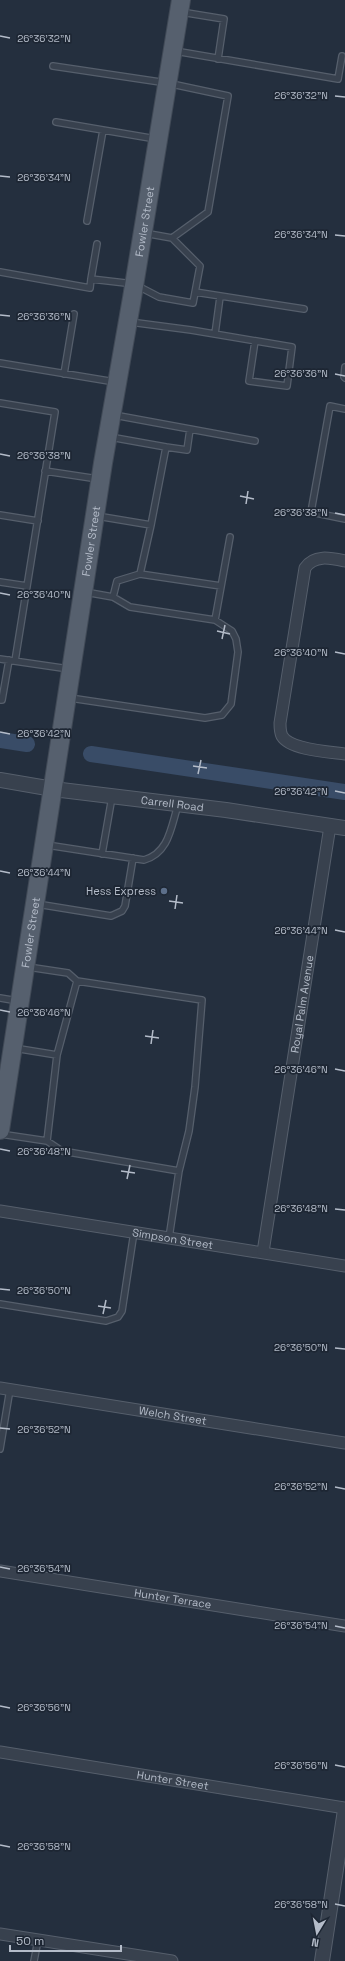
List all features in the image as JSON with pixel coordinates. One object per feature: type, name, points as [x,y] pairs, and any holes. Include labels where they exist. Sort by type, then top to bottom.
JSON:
[{"type":"main road","name":"Fowler Street","points":[[0,1130],[100,479],[128,322],[180,6]]},
{"type":"street","points":[[345,561],[319,558],[312,561],[305,568],[280,723],[282,735],[294,745],[345,754]]},
{"type":"street","name":"Carrell Road","points":[[0,780],[53,789],[178,804],[345,828]]},
{"type":"street","name":"Royal Palm Avenue","points":[[263,1252],[330,826]]},
{"type":"street","name":"Simpson Street","points":[[0,1211],[345,1266]]},
{"type":"street","name":"Welch Street","points":[[5,1389],[345,1443]]},
{"type":"street","name":"Hunter Terrace","points":[[0,1571],[345,1626]]},
{"type":"street","name":"Hunter Street","points":[[0,1752],[345,1809]]},
{"type":"street","points":[[322,1961],[345,1809]]},
{"type":"street","points":[[0,1934],[172,1961]]},
{"type":"lane","points":[[180,6],[224,19],[218,58]]},
{"type":"lane","points":[[172,51],[338,79],[342,56]]},
{"type":"lane","points":[[53,66],[167,83],[228,96],[208,212],[172,238]]},
{"type":"lane","points":[[56,122],[158,140]]},
{"type":"lane","points":[[87,221],[103,130]]},
{"type":"lane","points":[[91,279],[134,284],[159,297],[194,303],[200,266],[172,238],[143,233]]},
{"type":"lane","points":[[0,272],[90,288],[97,244]]},
{"type":"lane","points":[[196,292],[220,297],[304,309]]},
{"type":"lane","points":[[215,334],[220,297]]},
{"type":"lane","points":[[64,374],[74,314]]},
{"type":"lane","points":[[128,322],[255,340],[292,347],[287,386],[249,381],[255,340]]},
{"type":"lane","points":[[0,363],[117,383]]},
{"type":"lane","points":[[345,367],[345,378]]},
{"type":"lane","points":[[0,403],[55,412],[15,661]]},
{"type":"lane","points":[[345,409],[330,406],[311,512],[345,519]]},
{"type":"lane","points":[[111,415],[255,441]]},
{"type":"lane","points":[[108,437],[187,450],[190,429]]},
{"type":"lane","points":[[140,574],[166,447]]},
{"type":"lane","points":[[46,471],[100,479]]},
{"type":"lane","points":[[0,515],[38,521]]},
{"type":"lane","points":[[95,515],[151,525]]},
{"type":"lane","points":[[215,620],[230,537]]},
{"type":"lane","points":[[113,597],[117,581],[140,574],[221,586]]},
{"type":"lane","points":[[0,582],[27,586]]},
{"type":"lane","points":[[67,698],[205,718],[222,715],[232,704],[238,652],[236,639],[232,631],[215,620],[130,607],[113,597],[83,592]]},
{"type":"lane","points":[[0,659],[71,670]]},
{"type":"lane","points":[[0,700],[2,700],[9,660]]},
{"type":"lane","points":[[102,854],[112,796]]},
{"type":"lane","points":[[44,845],[144,860],[154,857],[166,844],[178,804]]},
{"type":"lane","points":[[35,904],[111,916],[117,914],[125,906],[134,858]]},
{"type":"lane","points":[[26,966],[68,973],[77,981],[202,1000],[190,1132],[179,1171],[169,1238]]},
{"type":"lane","points":[[47,1141],[57,1055],[77,981]]},
{"type":"lane","points":[[0,998],[20,1001]]},
{"type":"lane","points":[[13,1048],[57,1055]]},
{"type":"lane","points":[[0,1134],[47,1141],[62,1152],[179,1171]]},
{"type":"lane","points":[[0,1304],[106,1321],[118,1317],[122,1311],[134,1232]]},
{"type":"lane","points":[[0,1449],[5,1389]]},
{"type":"lane","points":[[34,1961],[38,1940]]},
{"type":"waterway","points":[[0,740],[27,744]]},
{"type":"waterway","points":[[91,754],[345,792]]},
{"type":"place","name":"Hess Express","points":[[164,891]]}]
